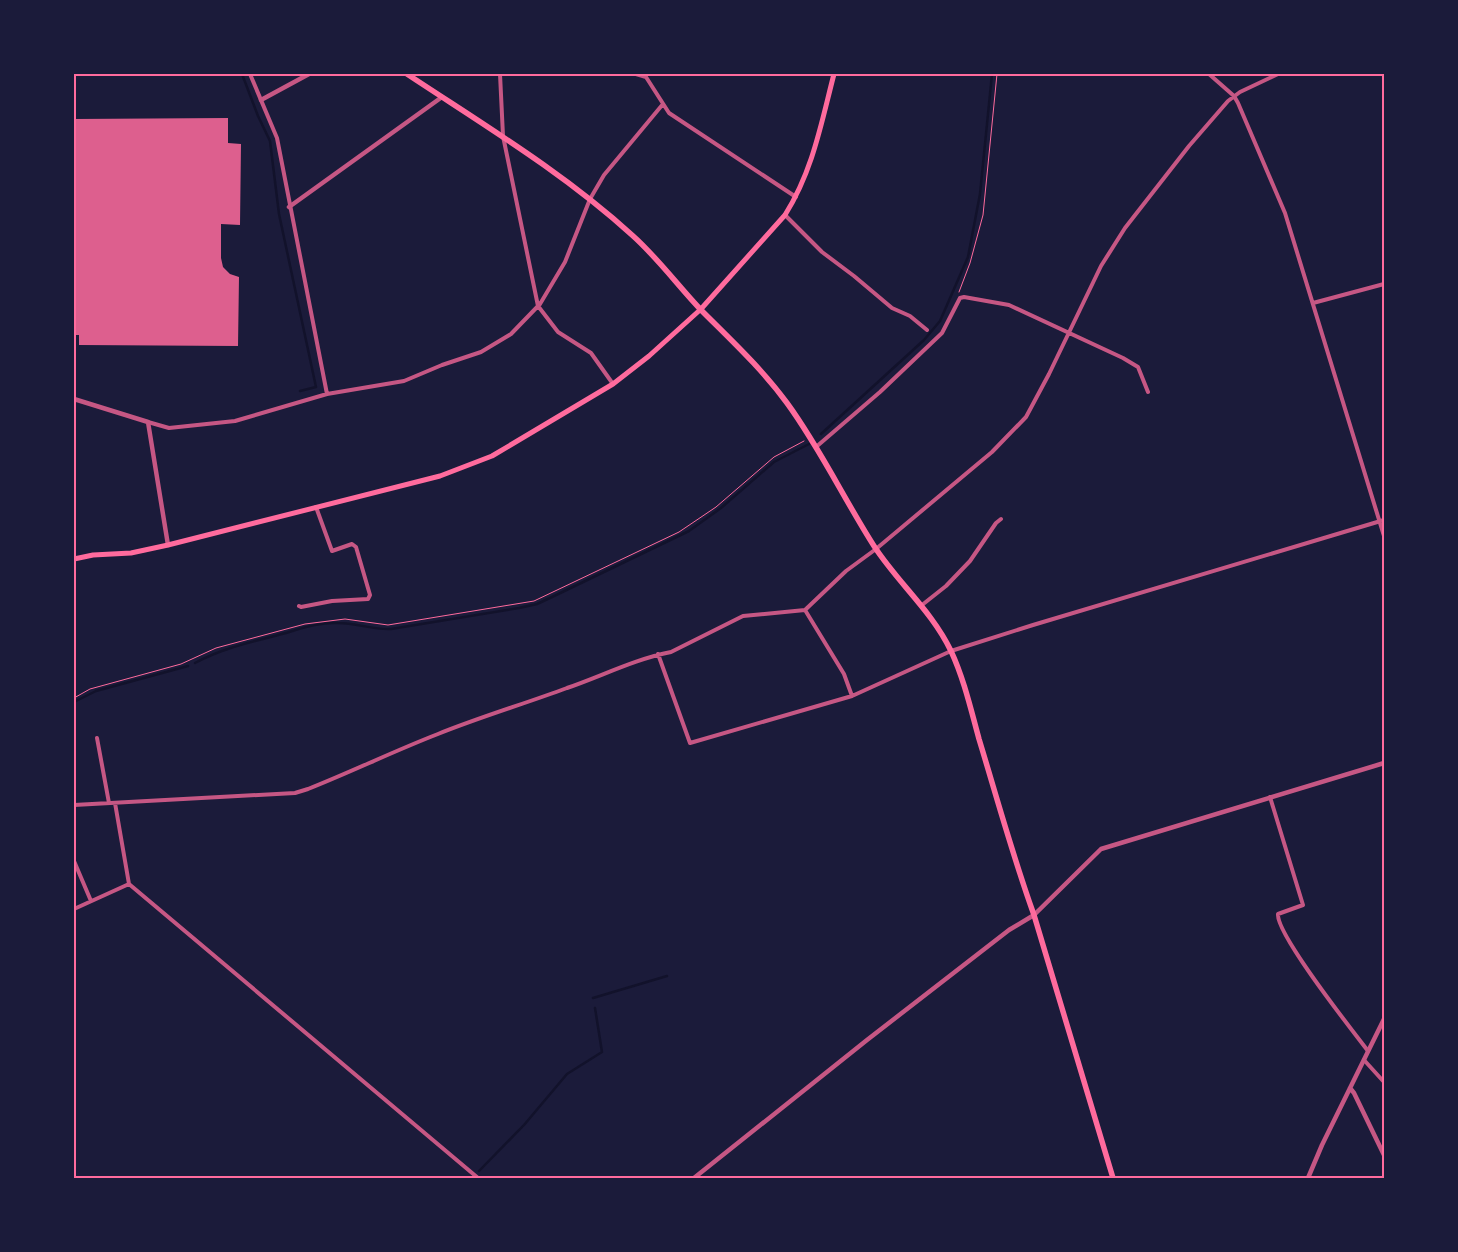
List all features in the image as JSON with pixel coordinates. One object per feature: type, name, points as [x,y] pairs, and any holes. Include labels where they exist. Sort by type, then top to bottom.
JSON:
[{"type":"main road","points":[[407,74],[502,136],[590,199],[655,256],[701,309],[770,381],[794,412],[876,549],[932,618],[951,652],[963,683],[1113,1178]]},
{"type":"main road","points":[[74,559],[93,555],[131,553],[440,476],[492,456],[613,384],[670,338],[701,309],[785,215],[796,198],[806,175],[834,74]]},
{"type":"street","points":[[250,74],[277,138],[289,206],[328,394]]},
{"type":"street","points":[[261,100],[309,74]]},
{"type":"street","points":[[500,74],[502,136],[538,306],[558,332],[590,353],[613,384]]},
{"type":"street","points":[[636,74],[646,75],[669,114],[796,198]]},
{"type":"street","points":[[1209,74],[1234,96],[1238,102],[1285,213],[1382,521],[1384,536]]},
{"type":"street","points":[[74,805],[295,793],[308,790],[446,731],[658,654],[671,652],[743,616],[805,610],[846,571],[876,549],[992,452],[1026,417],[1101,266],[1125,228],[1219,110],[1234,96],[1278,74]]},
{"type":"street","points":[[289,206],[442,97]]},
{"type":"street","points":[[74,399],[169,428],[234,421],[328,394],[404,381],[442,365],[482,352],[511,334],[538,306],[564,262],[590,199],[604,175],[663,104]]},
{"type":"street","points":[[785,215],[822,252],[892,308],[910,316],[927,330]]},
{"type":"street","points":[[1313,303],[1384,284]]},
{"type":"street","points":[[816,446],[880,392],[942,333],[960,298],[964,297],[1009,305],[1138,367],[1148,392]]},
{"type":"street","points":[[148,422],[168,544]]},
{"type":"street","points":[[299,606],[332,601],[368,599],[370,595],[356,547],[352,544],[332,551],[316,508]]},
{"type":"street","points":[[922,605],[946,586],[970,561],[996,523],[1001,519]]},
{"type":"street","points":[[658,654],[690,743],[852,696],[951,652],[1061,616],[1382,521]]},
{"type":"street","points":[[805,610],[844,674],[852,696]]},
{"type":"street","points":[[97,738],[109,803]]},
{"type":"street","points":[[694,1178],[1009,930],[1034,915],[1100,849],[1384,763]]},
{"type":"street","points":[[1270,797],[1303,905],[1278,914],[1278,920],[1291,944],[1330,1002],[1368,1051]]},
{"type":"street","points":[[115,803],[130,884],[478,1178]]},
{"type":"street","points":[[74,861],[91,901]]},
{"type":"street","points":[[74,908],[130,884]]},
{"type":"street","points":[[1308,1178],[1384,1019]]},
{"type":"street","points":[[1364,1060],[1384,1082]]},
{"type":"street","points":[[1350,1088],[1356,1096],[1384,1155]]},
{"type":"path","points":[[960,298],[959,291],[970,263],[983,215],[997,74]]},
{"type":"path","points":[[74,698],[90,689],[181,664],[216,648],[305,624],[344,618],[388,625],[534,600],[679,532],[716,507],[774,457],[806,439]]},
{"type":"building","points":[[228,118],[228,143],[241,144],[240,225],[221,224],[221,258],[223,267],[230,274],[239,277],[238,346],[79,345],[79,335],[74,335],[74,119]]},
{"type":"waterway","points":[[242,74],[270,141],[279,214],[316,387],[300,391]]},
{"type":"waterway","points":[[821,434],[924,340],[940,321],[968,257],[980,194],[992,74]]},
{"type":"waterway","points":[[195,663],[237,646],[317,625],[345,623],[391,629],[537,604],[689,531],[721,508],[774,462],[809,444]]},
{"type":"waterway","points":[[74,702],[96,691],[188,666]]},
{"type":"waterway","points":[[593,998],[667,976]]},
{"type":"waterway","points":[[479,1171],[524,1125],[567,1074],[602,1052],[595,1008]]}]
